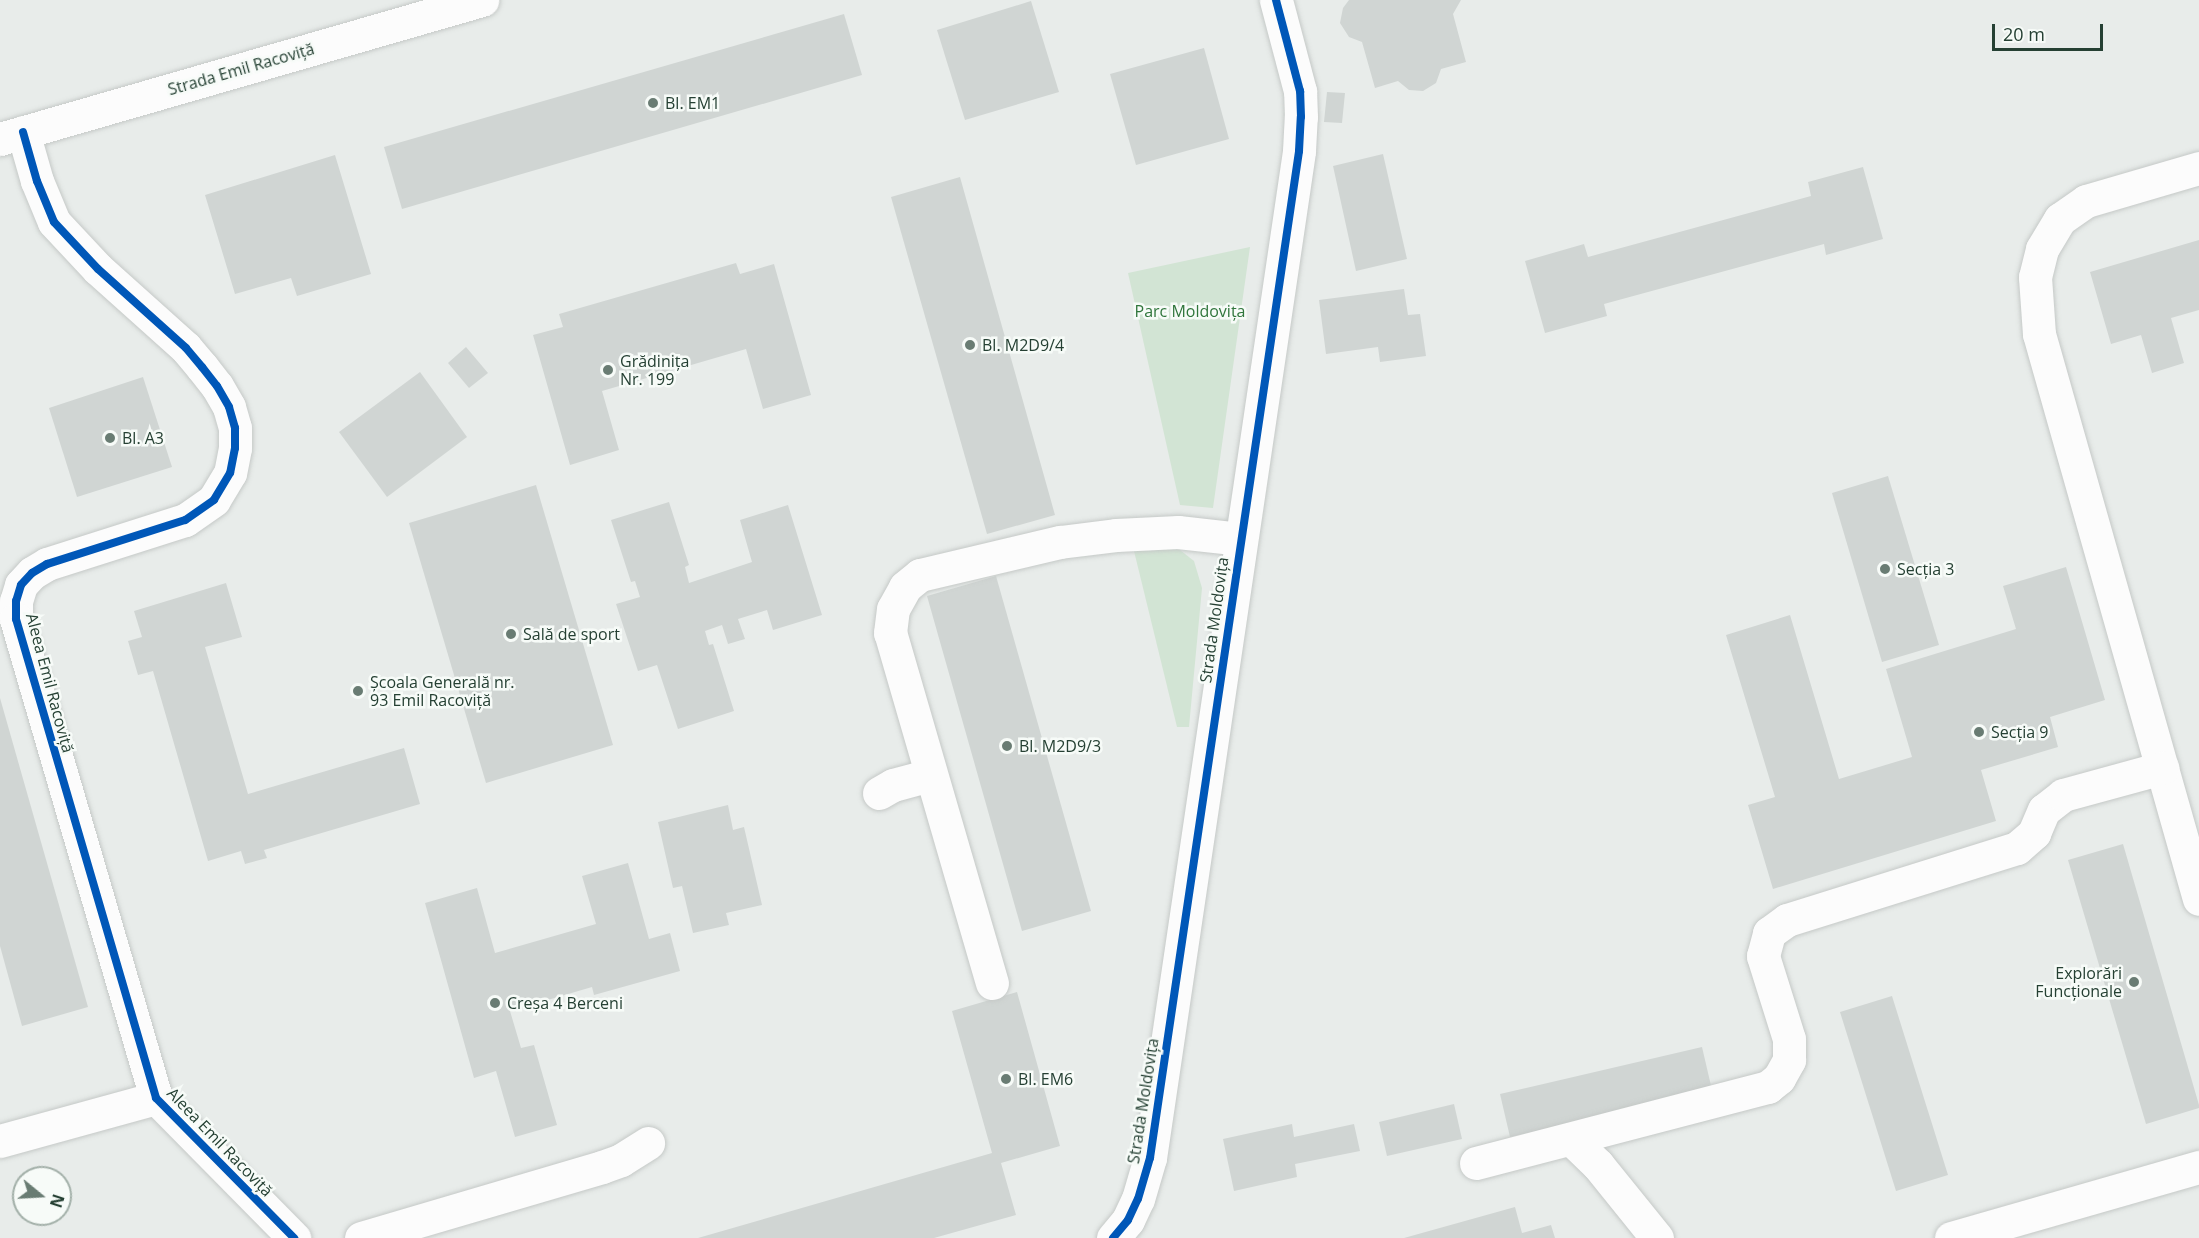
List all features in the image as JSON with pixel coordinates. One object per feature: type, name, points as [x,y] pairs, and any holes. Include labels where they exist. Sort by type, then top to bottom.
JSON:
[{"type":"street","name":"Strada Emil Racoviță","points":[[11,136],[482,0]]},
{"type":"street","name":"Strada Moldovița","points":[[1113,1238],[1128,1220],[1138,1199],[1150,1158],[1300,138],[1302,117],[1296,71],[1276,0]]},
{"type":"street","name":"Aleea Emil Racoviță","points":[[11,136],[54,222],[90,262],[186,348],[217,386],[229,407],[234,428],[235,448],[230,472],[214,500],[185,520],[47,564],[32,573],[21,585],[16,601],[19,630],[156,1098],[294,1238]]},
{"type":"street","points":[[2199,168],[2086,201],[2060,219],[2042,249],[2035,277],[2039,334],[2199,899]]},
{"type":"street","points":[[992,983],[890,633],[893,609],[905,587],[920,575],[1060,542],[1116,535],[1178,532],[1240,539]]},
{"type":"street","points":[[1476,1163],[1768,1087],[1779,1078],[1789,1060],[1790,1039],[1763,956],[1769,933],[1787,920],[2017,848],[2034,834],[2044,810],[2063,795],[2162,768]]},
{"type":"street","points":[[879,793],[893,785],[931,775]]},
{"type":"street","points":[[0,1141],[156,1098]]},
{"type":"street","points":[[1571,1138],[1598,1165],[1657,1238]]},
{"type":"street","points":[[362,1238],[602,1167],[621,1160],[648,1143]]},
{"type":"street","points":[[1951,1238],[2199,1167]]},
{"type":"green space","name":"Parc Moldovița","points":[[1250,247],[1213,508],[1180,505],[1128,273]]},
{"type":"green space","points":[[1175,546],[1194,561],[1202,588],[1189,727],[1177,727],[1133,547]]},
{"type":"building","points":[[1349,0],[1461,0],[1453,14],[1466,62],[1441,69],[1436,83],[1423,91],[1409,90],[1398,81],[1375,88],[1362,42],[1349,37],[1340,23],[1343,8]]},
{"type":"building","points":[[1031,1],[1059,92],[965,120],[937,30]]},
{"type":"building","name":"Bl. EM1","points":[[844,14],[862,75],[402,209],[384,147]]},
{"type":"building","points":[[1204,48],[1229,139],[1136,165],[1110,74]]},
{"type":"building","points":[[1327,92],[1345,93],[1342,123],[1324,122]]},
{"type":"building","points":[[1383,154],[1407,259],[1356,271],[1333,166]]},
{"type":"building","points":[[335,155],[371,274],[297,296],[291,278],[235,294],[205,195]]},
{"type":"building","points":[[1863,167],[1883,239],[1826,255],[1824,244],[1604,304],[1607,316],[1545,333],[1525,261],[1584,244],[1588,257],[1811,196],[1808,182]]},
{"type":"building","name":"Bl. M2D9/4","points":[[960,177],[1055,515],[987,534],[891,197]]},
{"type":"building","points":[[2199,240],[2199,310],[2171,318],[2184,363],[2152,373],[2141,335],[2111,344],[2090,272]]},
{"type":"building","name":"Grădinița Nr. 199","points":[[736,263],[740,274],[774,264],[811,395],[763,409],[746,349],[602,391],[619,450],[570,465],[533,335],[563,327],[559,314]]},
{"type":"building","points":[[1404,289],[1408,315],[1420,314],[1426,356],[1380,362],[1378,347],[1326,354],[1319,300]]},
{"type":"building","points":[[466,347],[488,373],[469,388],[448,363]]},
{"type":"building","points":[[420,372],[467,437],[387,497],[339,432]]},
{"type":"building","name":"Bl. A3","points":[[143,377],[172,467],[77,497],[49,408]]},
{"type":"building","name":"Secția 3","points":[[1888,476],[1939,645],[1882,662],[1832,493]]},
{"type":"building","name":"Sală de sport","points":[[536,485],[613,745],[486,783],[409,523]]},
{"type":"building","points":[[669,502],[689,565],[685,567],[689,583],[752,562],[740,520],[788,505],[822,615],[773,630],[767,610],[738,619],[745,639],[728,644],[722,625],[705,631],[709,645],[713,644],[734,711],[678,729],[657,665],[638,671],[616,604],[640,597],[635,581],[631,582],[611,520]]},
{"type":"building","name":"Secția 9","points":[[2066,567],[2105,700],[2050,717],[2058,747],[1981,770],[1996,821],[1773,889],[1748,805],[1775,797],[1726,635],[1790,615],[1839,779],[1912,757],[1886,669],[2016,629],[2003,586]]},
{"type":"building","name":"Bl. M2D9/3","points":[[996,576],[1091,911],[1022,931],[927,596]]},
{"type":"building","points":[[226,583],[242,637],[205,647],[248,794],[404,748],[420,804],[264,850],[267,858],[245,864],[241,851],[208,861],[153,671],[138,675],[128,641],[142,637],[134,611]]},
{"type":"building","points":[[0,698],[88,1007],[22,1026],[0,946]]},
{"type":"building","points":[[728,805],[733,830],[744,827],[762,905],[726,913],[729,925],[693,933],[682,886],[673,888],[658,822]]},
{"type":"building","name":"Explorări Funcționale","points":[[2123,844],[2199,1105],[2199,1108],[2146,1124],[2068,860]]},
{"type":"building","name":"Creșa 4 Berceni","points":[[628,863],[649,939],[670,933],[680,971],[594,995],[592,987],[510,1011],[521,1048],[534,1045],[557,1125],[515,1137],[496,1071],[474,1078],[425,903],[477,888],[495,953],[596,924],[582,876]]},
{"type":"building","name":"Bl. EM6","points":[[1017,992],[1060,1146],[1001,1163],[1016,1215],[934,1238],[698,1238],[992,1153],[952,1011]]},
{"type":"building","points":[[1892,996],[1948,1175],[1896,1191],[1840,1012]]},
{"type":"building","points":[[1702,1047],[1712,1090],[1510,1137],[1500,1094]]},
{"type":"building","points":[[1454,1104],[1462,1139],[1387,1156],[1379,1122]]},
{"type":"building","points":[[1292,1124],[1294,1137],[1354,1124],[1360,1151],[1295,1164],[1297,1177],[1234,1191],[1223,1139]]},
{"type":"building","points":[[1515,1207],[1522,1233],[1551,1225],[1555,1238],[1404,1238]]},
{"type":"cycle path","points":[[1113,1238],[1128,1220],[1138,1199],[1150,1158],[1299,151],[1300,91],[1276,0]]},
{"type":"cycle path","points":[[23,132],[37,181],[54,222],[98,269],[186,348],[217,386],[229,407],[235,428],[235,448],[230,473],[214,500],[185,520],[47,564],[32,573],[21,585],[16,601],[16,619],[156,1098],[294,1238]]},
{"type":"place","name":"Bl. EM1","points":[[653,103]]},
{"type":"place","name":"Bl. M2D9/4","points":[[970,345]]},
{"type":"place","name":"Grădinița Nr. 199","points":[[608,370]]},
{"type":"place","name":"Bl. A3","points":[[110,438]]},
{"type":"place","name":"Secția 3","points":[[1885,569]]},
{"type":"place","name":"Sală de sport","points":[[511,634]]},
{"type":"place","name":"Școala Generală nr. 93 Emil Racoviță","points":[[358,691]]},
{"type":"place","name":"Secția 9","points":[[1979,732]]},
{"type":"place","name":"Bl. M2D9/3","points":[[1007,746]]},
{"type":"place","name":"Explorări Funcționale","points":[[2134,982]]},
{"type":"place","name":"Creșa 4 Berceni","points":[[495,1003]]},
{"type":"place","name":"Bl. EM6","points":[[1006,1079]]}]
